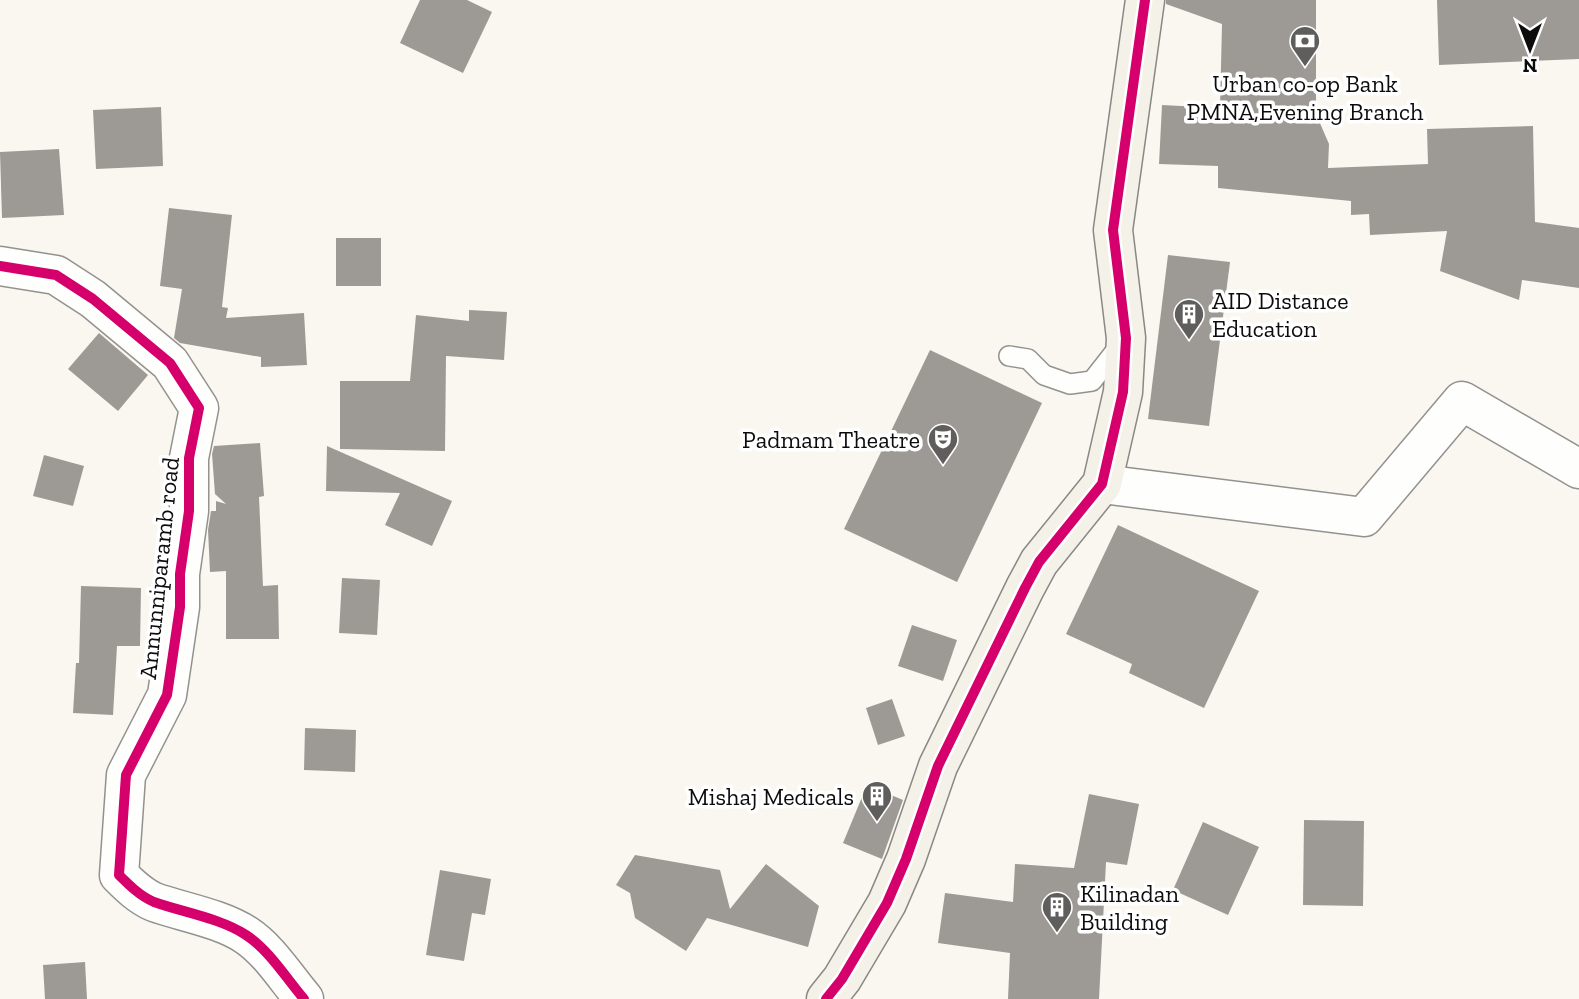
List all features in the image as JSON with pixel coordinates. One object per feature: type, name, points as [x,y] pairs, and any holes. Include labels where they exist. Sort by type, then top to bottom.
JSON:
[{"type":"street","points":[[826,999],[842,979],[887,903],[906,859],[939,766],[1025,588],[1039,562],[1102,484],[1123,392],[1126,338],[1113,230],[1145,0]]},
{"type":"street","name":"Annunniparamb road","points":[[0,266],[56,275],[93,299],[170,363],[199,408],[190,458],[190,511],[180,574],[180,607],[167,695],[126,775],[119,875],[151,901],[178,908],[245,935],[268,955],[304,999]]},
{"type":"street","points":[[1102,484],[1364,517],[1462,401],[1579,469]]},
{"type":"lane","points":[[1009,356],[1028,359],[1044,375],[1070,384],[1092,381],[1126,338]]},
{"type":"building","points":[[420,0],[467,0],[492,12],[463,73],[400,43]]},
{"type":"building","points":[[1166,0],[1316,0],[1316,114],[1329,144],[1328,168],[1428,164],[1427,129],[1533,126],[1535,222],[1579,228],[1579,288],[1522,280],[1519,300],[1440,271],[1447,231],[1370,235],[1369,214],[1351,215],[1351,201],[1218,188],[1218,166],[1159,164],[1162,105],[1220,108],[1222,24],[1166,4]]},
{"type":"building","points":[[1437,0],[1579,0],[1579,59],[1439,65]]},
{"type":"building","points":[[161,107],[163,166],[96,169],[93,110]]},
{"type":"building","points":[[59,149],[64,215],[2,218],[0,152]]},
{"type":"building","points":[[169,208],[232,215],[222,307],[228,308],[226,318],[304,313],[307,365],[261,367],[261,357],[180,343],[174,338],[182,289],[160,286]]},
{"type":"building","points":[[336,238],[381,238],[381,286],[336,286]]},
{"type":"building","name":"AID Distance Education","points":[[1168,255],[1230,262],[1209,426],[1148,419]]},
{"type":"building","points":[[469,310],[507,312],[504,360],[446,356],[445,451],[340,449],[340,381],[410,381],[416,315],[469,321]]},
{"type":"building","points":[[99,333],[148,375],[118,411],[68,369]]},
{"type":"building","name":"Padmam Theatre","points":[[930,350],[1042,403],[957,582],[844,529]]},
{"type":"building","points":[[260,443],[264,496],[259,497],[263,586],[278,585],[279,639],[226,639],[226,571],[210,572],[208,530],[211,511],[216,511],[216,501],[226,504],[215,494],[212,454],[214,446]]},
{"type":"building","points":[[327,446],[452,501],[432,546],[385,525],[400,493],[326,491]]},
{"type":"building","points":[[44,455],[84,466],[73,506],[33,496]]},
{"type":"building","points":[[1118,525],[1259,591],[1204,708],[1129,673],[1132,664],[1066,634]]},
{"type":"building","points":[[342,578],[380,580],[377,635],[339,633]]},
{"type":"building","points":[[81,586],[141,588],[140,646],[117,646],[113,715],[73,713],[76,663],[79,663]]},
{"type":"building","points":[[912,625],[957,640],[943,681],[898,666]]},
{"type":"building","points":[[892,699],[905,736],[878,745],[866,708]]},
{"type":"building","points":[[305,728],[356,730],[355,772],[304,770]]},
{"type":"building","name":"Mishaj Medicals","points":[[867,785],[903,800],[882,859],[843,843]]},
{"type":"building","name":"Kilinadan Building","points":[[1089,794],[1139,804],[1127,865],[1106,862],[1099,999],[1008,999],[1010,953],[938,943],[945,893],[1013,902],[1015,864],[1074,868]]},
{"type":"building","points":[[1304,820],[1364,821],[1363,906],[1303,905]]},
{"type":"building","points":[[1203,822],[1259,847],[1228,915],[1173,890]]},
{"type":"building","points":[[635,855],[720,870],[730,909],[766,864],[819,906],[808,947],[707,918],[686,951],[635,918],[630,893],[616,885]]},
{"type":"building","points":[[440,870],[491,879],[485,915],[472,913],[464,961],[426,955]]},
{"type":"building","points":[[85,962],[87,999],[45,999],[43,965]]},
{"type":"cycle path","points":[[826,999],[842,979],[887,903],[906,859],[938,766],[1025,588],[1039,562],[1102,484],[1123,392],[1126,338],[1113,230],[1145,0]]},
{"type":"cycle path","points":[[0,266],[56,275],[93,299],[170,363],[199,408],[189,458],[189,511],[180,574],[180,607],[167,695],[126,775],[119,875],[154,902],[213,920],[246,935],[270,956],[304,999]]},
{"type":"place","name":"Urban co-op Bank PMNA,Evening Branch","points":[[1305,68]]},
{"type":"place","name":"AID Distance Education","points":[[1189,341]]},
{"type":"place","name":"Padmam Theatre","points":[[943,466]]},
{"type":"place","name":"Mishaj Medicals","points":[[877,823]]},
{"type":"place","name":"Kilinadan Building","points":[[1057,934]]}]
